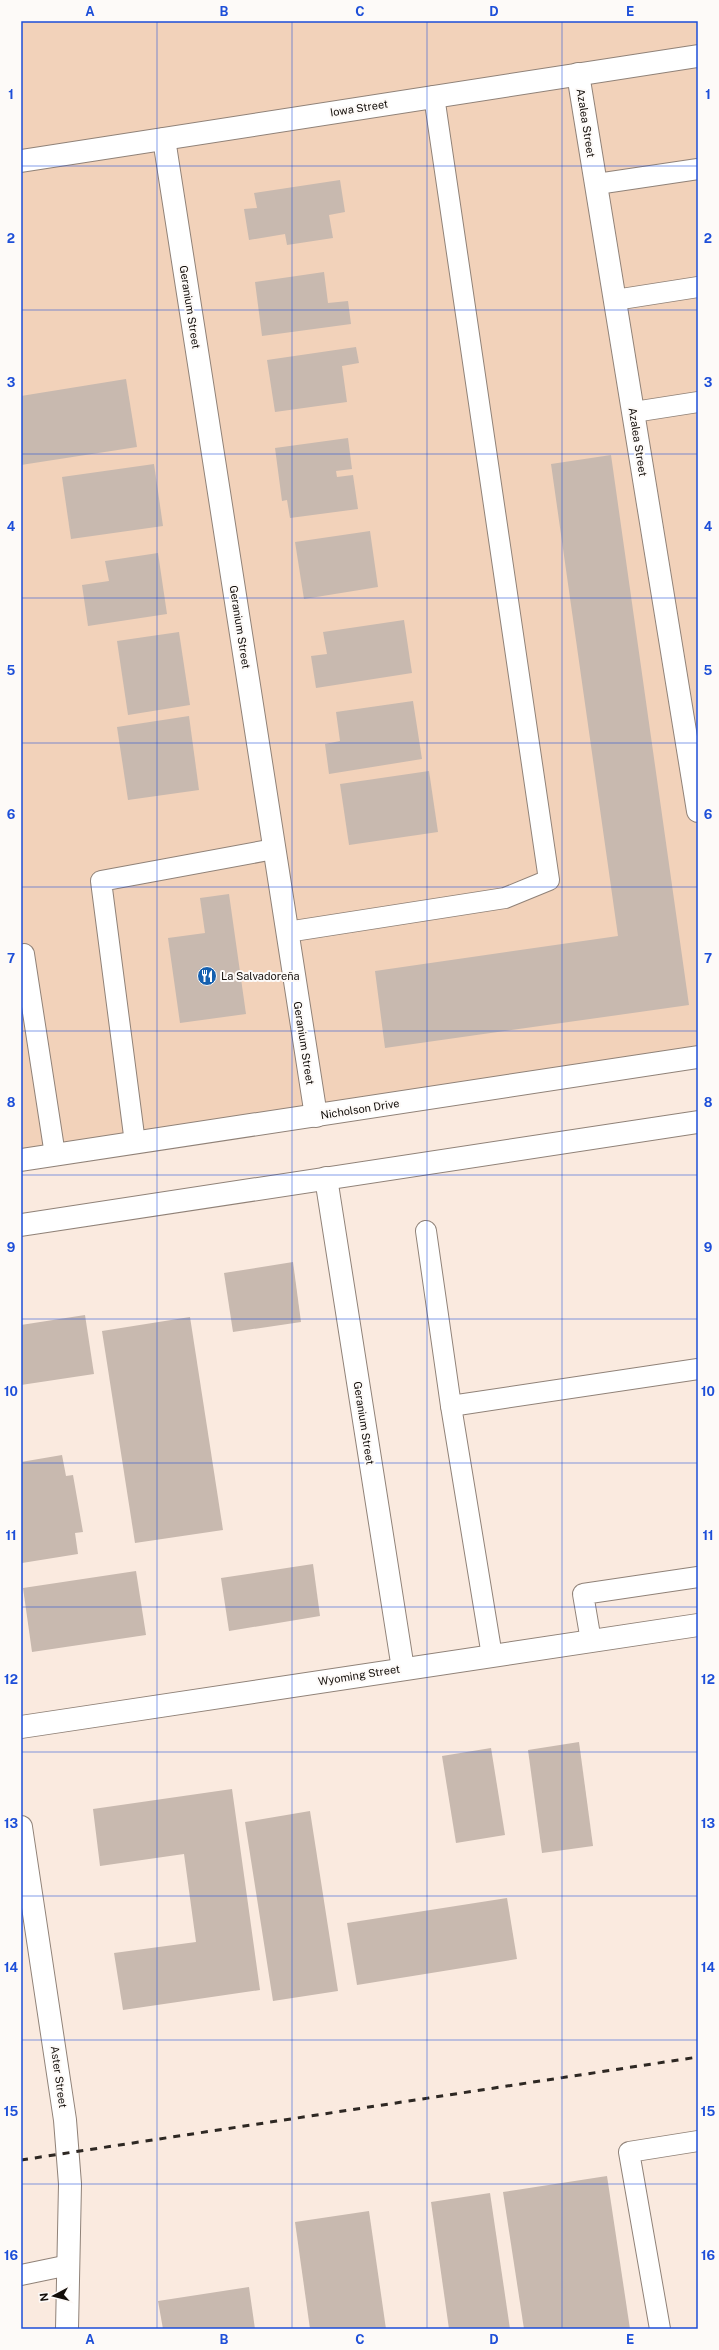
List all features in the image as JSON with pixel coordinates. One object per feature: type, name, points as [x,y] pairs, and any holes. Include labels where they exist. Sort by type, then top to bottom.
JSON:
[{"type":"street","name":"Iowa Street","points":[[21,161],[698,56]]},
{"type":"street","name":"Azalea Street","points":[[578,74],[698,811]]},
{"type":"street","name":"Geranium Street","points":[[164,139],[316,1116]]},
{"type":"street","name":"Nicholson Drive","points":[[21,1160],[698,1057]]},
{"type":"street","points":[[676,1125],[698,1118]]},
{"type":"street","points":[[21,1225],[698,1122]]},
{"type":"street","name":"Geranium Street","points":[[326,1178],[403,1669]]},
{"type":"street","name":"Wyoming Street","points":[[21,1726],[698,1625]]},
{"type":"street","name":"Aster Street","points":[[21,1827],[65,2120],[70,2184],[67,2329]]},
{"type":"lane","points":[[287,932],[505,898],[549,880],[434,96]]},
{"type":"lane","points":[[596,184],[698,169]]},
{"type":"lane","points":[[615,300],[698,287]]},
{"type":"lane","points":[[634,412],[698,402]]},
{"type":"lane","points":[[135,1143],[101,881],[274,849]]},
{"type":"lane","points":[[21,955],[24,954],[55,1155]]},
{"type":"lane","points":[[426,1232],[451,1406],[492,1656]]},
{"type":"lane","points":[[451,1406],[698,1368]]},
{"type":"lane","points":[[591,1640],[583,1594],[698,1577]]},
{"type":"lane","points":[[660,2329],[629,2152],[698,2141]]},
{"type":"lane","points":[[21,2275],[68,2265]]},
{"type":"shaded area","points":[[21,21],[698,21],[698,1056],[21,1160]]},
{"type":"building","points":[[340,180],[345,212],[329,215],[333,238],[287,245],[285,234],[249,240],[244,209],[257,208],[254,193]]},
{"type":"building","points":[[324,272],[328,303],[348,301],[351,324],[262,336],[255,282]]},
{"type":"building","points":[[356,347],[359,363],[342,366],[347,402],[275,412],[267,360]]},
{"type":"building","points":[[126,379],[137,447],[21,465],[21,396]]},
{"type":"building","points":[[348,438],[352,469],[336,471],[337,477],[353,475],[358,509],[290,518],[287,500],[282,501],[275,448]]},
{"type":"building","points":[[611,455],[689,1005],[385,1048],[375,971],[618,936],[551,464]]},
{"type":"building","points":[[154,464],[163,526],[71,539],[62,477]]},
{"type":"building","points":[[370,531],[378,587],[304,599],[295,542]]},
{"type":"building","points":[[158,553],[167,614],[88,626],[82,585],[109,581],[105,561]]},
{"type":"building","points":[[404,620],[412,673],[316,688],[311,656],[327,654],[323,632]]},
{"type":"building","points":[[179,632],[190,705],[128,715],[117,641]]},
{"type":"building","points":[[413,701],[422,759],[329,774],[325,744],[340,741],[336,712]]},
{"type":"building","points":[[189,716],[199,790],[128,800],[117,727]]},
{"type":"building","points":[[429,771],[438,832],[349,845],[340,784]]},
{"type":"building","name":"La Salvadoreña","points":[[229,894],[246,1014],[180,1023],[168,938],[205,933],[200,898]]},
{"type":"building","points":[[293,1262],[301,1322],[233,1332],[224,1273]]},
{"type":"building","points":[[85,1315],[94,1374],[21,1385],[21,1325]]},
{"type":"building","points":[[190,1317],[223,1530],[135,1543],[102,1331]]},
{"type":"building","points":[[62,1455],[66,1476],[73,1475],[83,1532],[75,1533],[78,1554],[22,1563],[21,1462]]},
{"type":"building","points":[[313,1564],[320,1616],[229,1631],[221,1578]]},
{"type":"building","points":[[136,1571],[146,1635],[32,1652],[23,1588]]},
{"type":"building","points":[[579,1742],[593,1846],[542,1853],[528,1750]]},
{"type":"building","points":[[491,1748],[505,1835],[456,1843],[442,1756]]},
{"type":"building","points":[[232,1789],[260,1990],[123,2010],[114,1953],[196,1942],[184,1854],[100,1866],[93,1809]]},
{"type":"building","points":[[310,1811],[338,1991],[273,2001],[245,1822]]},
{"type":"building","points":[[507,1898],[517,1959],[357,1985],[347,1923]]},
{"type":"building","points":[[607,2176],[630,2329],[524,2329],[503,2192]]},
{"type":"building","points":[[490,2193],[510,2329],[449,2329],[431,2202]]},
{"type":"building","points":[[369,2211],[386,2329],[310,2329],[295,2222]]},
{"type":"building","points":[[249,2287],[255,2329],[163,2329],[158,2301]]},
{"type":"railway","points":[[21,2160],[698,2057]]},
{"type":"place","name":"La Salvadoreña","points":[[207,976]]}]
